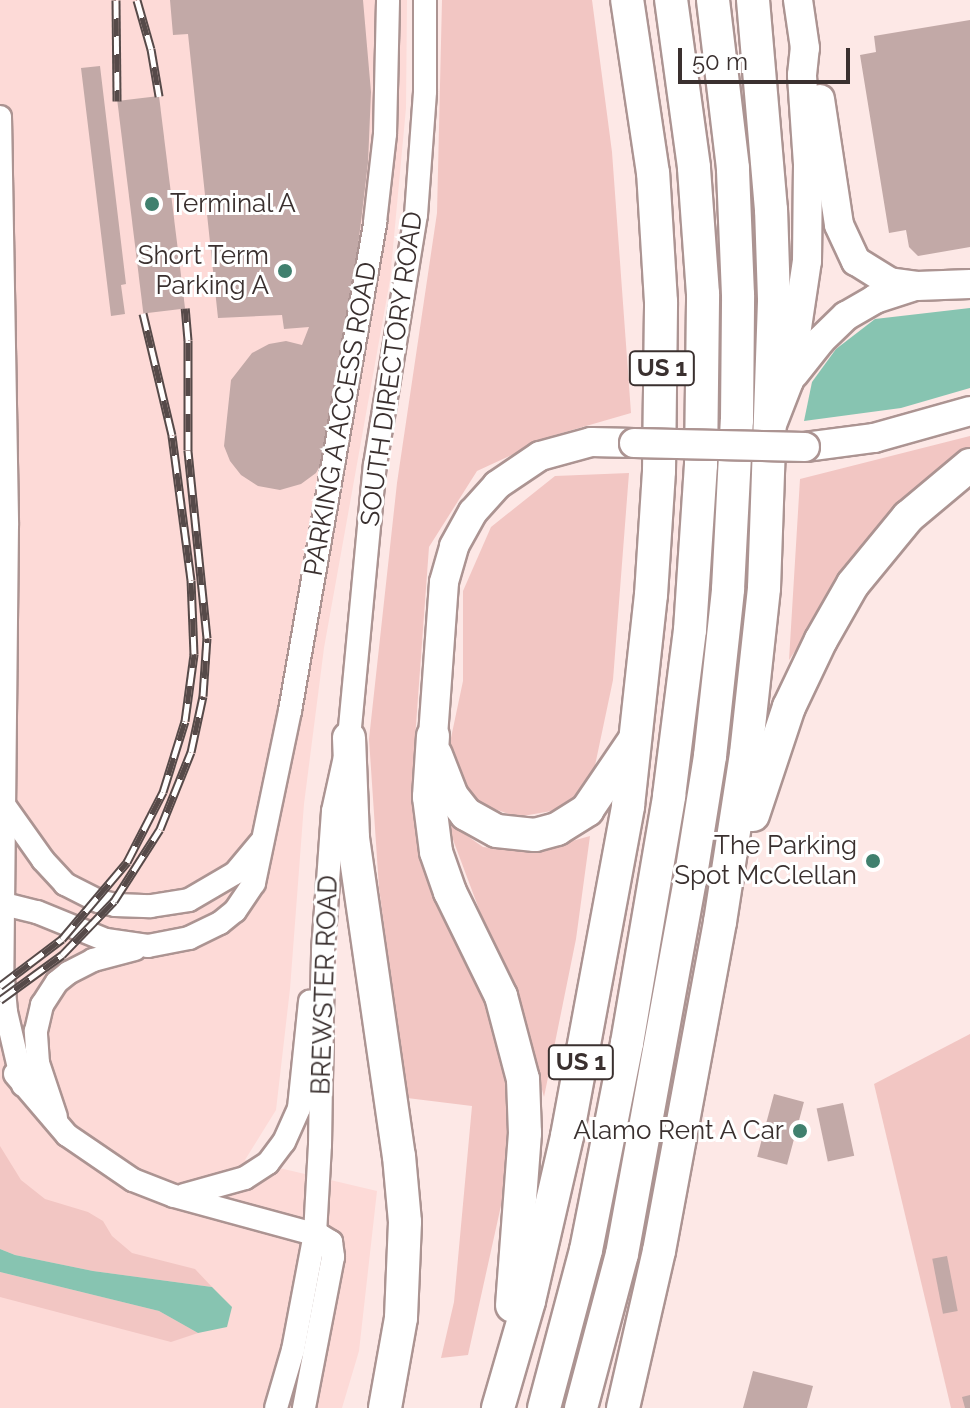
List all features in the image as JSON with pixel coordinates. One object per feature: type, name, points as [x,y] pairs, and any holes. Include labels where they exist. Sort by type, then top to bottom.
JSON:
[{"type":"highway","name":"US 1","points":[[502,1396],[567,1136],[628,806],[657,511],[662,343],[653,173],[627,0]]},
{"type":"highway","points":[[544,1408],[583,1263],[614,1113],[669,796],[690,630],[701,465],[703,294],[694,167],[671,0]]},
{"type":"highway","points":[[581,1408],[622,1254],[690,881],[710,756],[728,589],[737,420],[738,295],[733,168],[713,0]]},
{"type":"highway","points":[[623,1408],[662,1238],[720,922],[756,669],[772,426],[772,238],[753,0]]},
{"type":"highway","points":[[720,922],[781,727],[831,621],[853,584],[894,533],[937,490],[970,465]]},
{"type":"highway","points":[[433,736],[442,772],[459,806],[484,826],[522,835],[557,829],[587,810],[636,737]]},
{"type":"highway","points":[[433,736],[429,797],[436,852],[450,892],[501,996],[523,1079],[525,1133],[502,1396]]},
{"type":"highway","points":[[349,738],[353,838],[403,1188],[405,1248],[401,1318],[385,1408]]},
{"type":"highway","points":[[401,1318],[406,1372],[404,1408]]},
{"type":"main road","points":[[798,0],[805,48],[816,78],[842,239],[856,261],[867,271],[889,282],[917,286],[970,284]]},
{"type":"main road","points":[[772,426],[789,381],[807,261],[808,164],[802,75],[805,48]]},
{"type":"main road","points":[[789,381],[821,340],[846,316],[875,299],[917,286]]},
{"type":"main road","points":[[433,736],[444,582],[454,546],[468,520],[497,485],[540,456],[591,442],[805,447],[874,438],[970,411]]},
{"type":"street","name":"PARKING A ACCESS ROAD","points":[[2,903],[37,912],[106,940],[148,946],[189,938],[220,923],[235,911],[254,883],[290,711],[375,222],[385,134],[388,0]]},
{"type":"street","name":"SOUTH DIRECTORY ROAD","points":[[349,738],[375,465],[404,300],[419,187],[425,91],[425,0]]},
{"type":"street","points":[[0,117],[7,525],[1,802],[4,996],[23,1085]]},
{"type":"street","name":"BREWSTER ROAD","points":[[276,1408],[293,1350],[315,1234],[323,951],[333,811],[349,738]]},
{"type":"street","name":"PARKING A ACCESS ROAD","points":[[1,802],[29,843],[65,884],[98,901],[115,905],[169,904],[206,892],[247,862],[265,835]]},
{"type":"street","points":[[67,1135],[46,1093],[38,1063],[36,1031],[42,1005],[57,982],[81,966],[148,946]]},
{"type":"street","points":[[174,1196],[204,1192],[245,1178],[268,1163],[284,1142],[299,1108],[310,1003],[323,951]]},
{"type":"street","points":[[0,1053],[23,1085],[67,1135],[115,1170],[174,1196],[315,1234],[331,1242],[333,1257],[304,1408]]},
{"type":"shaded area","points":[[0,0],[407,0],[406,108],[390,280],[324,648],[304,804],[290,989],[276,1110],[245,1160],[377,1191],[359,1351],[342,1408],[0,1408]]},
{"type":"shaded area","points":[[442,0],[592,0],[612,152],[631,413],[555,435],[477,471],[429,547],[414,752],[425,870],[499,1020],[510,1070],[512,1129],[504,1192],[468,1355],[441,1358],[454,1302],[472,1106],[407,1098],[379,888],[369,739],[397,483],[437,213]]},
{"type":"shaded area","points":[[970,308],[970,388],[901,408],[804,421],[812,382],[836,349],[875,319]]},
{"type":"shaded area","points":[[970,436],[970,447],[886,516],[789,660],[800,479]]},
{"type":"shaded area","points":[[629,473],[613,680],[593,775],[563,809],[517,817],[475,802],[448,752],[463,681],[463,591],[491,527],[555,476]]},
{"type":"shaded area","points":[[446,821],[483,847],[533,852],[590,836],[576,939],[544,1097],[531,1048]]},
{"type":"shaded area","points":[[970,1034],[970,1408],[951,1408],[874,1084]]},
{"type":"shaded area","points":[[0,1146],[21,1180],[45,1199],[88,1212],[103,1221],[112,1236],[132,1253],[195,1269],[212,1287],[93,1271],[0,1249]]},
{"type":"shaded area","points":[[0,1249],[93,1271],[212,1287],[232,1307],[227,1327],[198,1333],[159,1311],[0,1272]]},
{"type":"shaded area","points":[[0,1272],[159,1311],[198,1333],[171,1342],[0,1297]]},
{"type":"building","name":"Short Term Parking A","points":[[170,0],[363,0],[371,92],[368,163],[347,339],[328,451],[316,473],[301,484],[280,490],[258,486],[241,475],[230,461],[224,446],[231,380],[252,353],[269,344],[286,341],[302,345],[309,327],[284,329],[282,315],[218,318],[188,34],[173,35]]},
{"type":"building","points":[[970,20],[970,247],[918,256],[909,247],[906,230],[889,233],[860,55],[876,52],[874,36]]},
{"type":"building","points":[[100,66],[126,284],[121,285],[125,314],[111,316],[81,68]]},
{"type":"building","points":[[159,96],[185,308],[143,314],[117,101]]},
{"type":"building","points":[[774,1094],[804,1102],[787,1165],[757,1157]]},
{"type":"building","points":[[843,1103],[854,1156],[828,1161],[817,1109]]},
{"type":"building","points":[[947,1256],[958,1311],[943,1314],[932,1259]]},
{"type":"building","points":[[753,1371],[813,1386],[807,1408],[743,1408]]},
{"type":"building","points":[[970,1395],[970,1408],[965,1408],[962,1397]]},
{"type":"railway","points":[[116,0],[117,101]]},
{"type":"railway","points":[[137,0],[151,49],[159,96]]},
{"type":"railway","points":[[0,1000],[62,955],[114,901],[160,829],[191,752],[203,696],[207,638],[188,450],[185,308]]},
{"type":"railway","points":[[0,986],[62,939],[127,862],[163,792],[185,721],[194,654],[191,580],[172,435],[143,313]]},
{"type":"place","name":"Terminal A","points":[[152,204]]},
{"type":"place","name":"Short Term Parking A","points":[[285,271]]},
{"type":"place","name":"The Parking Spot McClellan","points":[[873,861]]},
{"type":"place","name":"Alamo Rent A Car","points":[[800,1131]]}]
